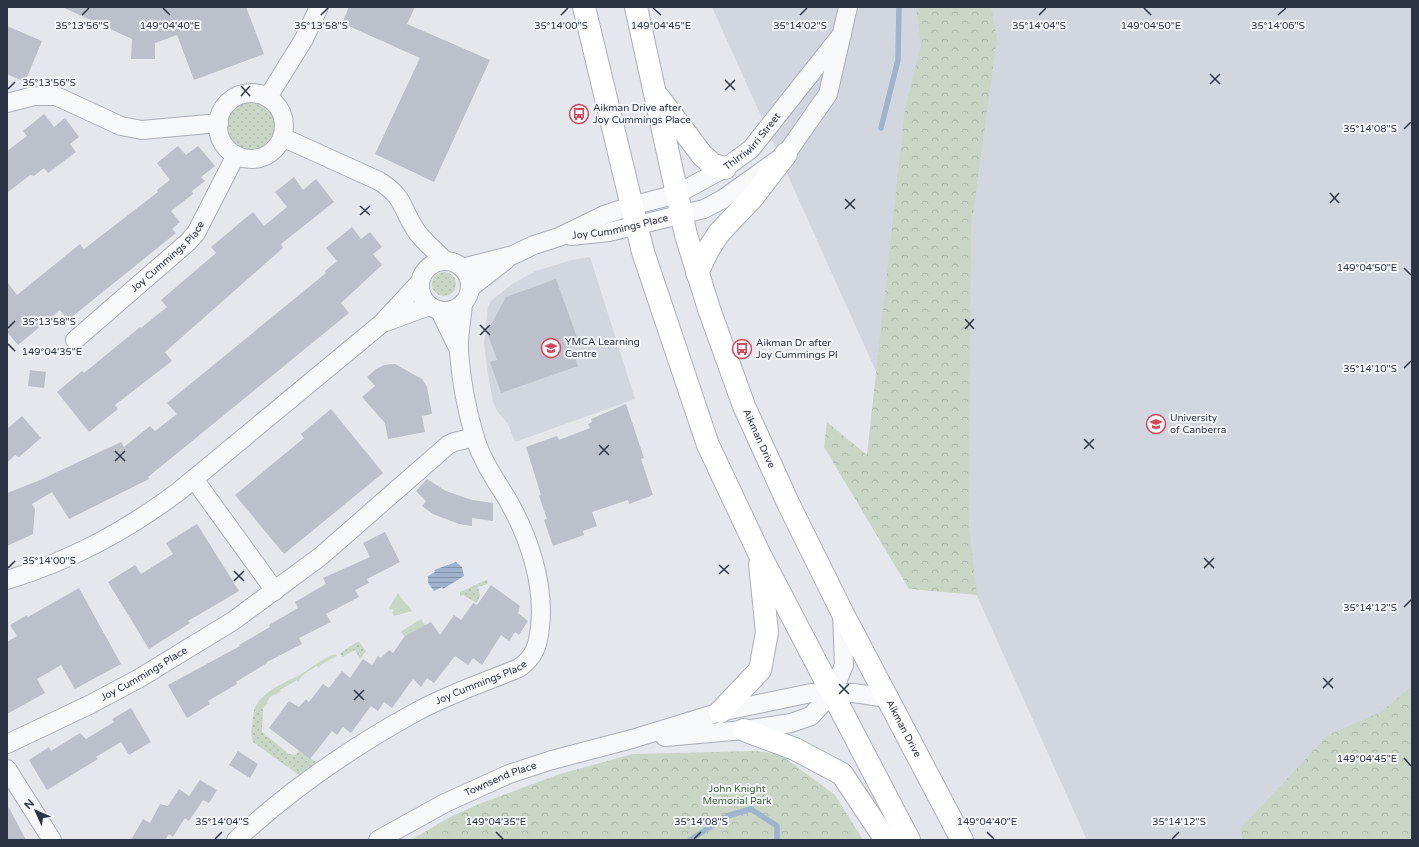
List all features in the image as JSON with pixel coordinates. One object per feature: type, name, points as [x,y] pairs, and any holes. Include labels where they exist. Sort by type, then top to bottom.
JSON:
[{"type":"main road","points":[[584,7],[633,216],[661,308],[708,445],[759,554],[909,840]]},
{"type":"main road","name":"Aikman Drive","points":[[636,7],[679,205],[697,273],[744,406],[789,505],[842,612],[962,840]]},
{"type":"main road","points":[[654,92],[702,155],[713,165],[725,168]]},
{"type":"main road","points":[[697,273],[708,250],[719,233],[753,197],[786,154]]},
{"type":"main road","points":[[720,712],[760,670],[767,632],[759,554]]},
{"type":"main road","points":[[744,730],[795,749],[842,774],[886,840]]},
{"type":"street","points":[[268,97],[304,39],[319,7]]},
{"type":"street","name":"Thirriwirri Street","points":[[633,216],[679,205],[704,209],[723,200],[786,154],[828,94],[848,7]]},
{"type":"street","name":"Thirriwirri Street","points":[[679,205],[751,149],[842,34]]},
{"type":"street","points":[[247,93],[258,93],[268,97],[277,105],[285,126],[282,137],[271,152],[262,157],[252,158],[236,155],[222,140],[219,123],[224,108],[236,96],[247,93]]},
{"type":"street","points":[[7,103],[19,98],[56,96],[121,126],[142,130],[219,123]]},
{"type":"street","name":"Joy Cummings Place","points":[[282,137],[379,181],[391,188],[400,198],[417,232],[445,261]]},
{"type":"street","name":"Joy Cummings Place","points":[[75,340],[188,242],[196,233],[236,155]]},
{"type":"street","name":"Joy Cummings Place","points":[[462,268],[513,255],[534,245],[559,237],[604,215],[633,216]]},
{"type":"street","name":"Joy Cummings Place","points":[[417,232],[421,296],[435,309],[459,351]]},
{"type":"street","name":"Joy Cummings Place","points":[[381,324],[435,309],[452,310],[513,255]]},
{"type":"street","name":"Joy Cummings Place","points":[[7,580],[62,561],[119,532],[146,515],[194,478],[381,324],[432,264],[445,261],[451,262],[462,268],[470,281],[466,296],[459,351],[475,437],[492,476],[516,516],[533,561],[540,597],[538,639],[532,657],[519,668],[448,696],[416,712],[356,747],[304,782],[236,840]]},
{"type":"street","name":"Joy Cummings Place","points":[[7,744],[89,705],[138,679],[233,621],[321,556],[448,445],[475,437]]},
{"type":"street","points":[[194,478],[275,591]]},
{"type":"street","name":"Townsend Place","points":[[632,739],[744,730],[790,723],[811,716],[832,692],[844,665],[842,612]]},
{"type":"street","name":"Townsend Place","points":[[378,840],[445,803],[509,774],[552,760],[632,739],[720,712],[811,693],[832,692],[887,698]]},
{"type":"street","points":[[7,769],[52,840]]},
{"type":"shaded area","name":"University of Canberra","points":[[712,7],[1412,7],[1412,840],[1087,840]]},
{"type":"shaded area","name":"YMCA Learning Centre","points":[[590,257],[635,399],[515,442],[508,424],[497,411],[493,402],[484,343],[488,307],[491,301],[512,284],[536,271],[572,260]]},
{"type":"green space","points":[[916,7],[991,7],[997,39],[971,227],[969,527],[977,595],[909,589],[824,447],[827,422],[867,455],[905,109],[921,45]]},
{"type":"green space","points":[[252,102],[261,104],[269,109],[274,117],[276,126],[274,135],[269,143],[261,148],[252,150],[243,148],[235,143],[230,135],[228,126],[230,117],[235,109],[243,104]]},
{"type":"green space","points":[[444,272],[452,276],[456,284],[452,292],[444,296],[436,292],[432,284],[436,276]]},
{"type":"green space","points":[[486,580],[488,581],[487,584],[478,587],[480,596],[477,603],[463,595],[460,596],[460,592]]},
{"type":"green space","points":[[398,593],[412,611],[394,616],[392,612],[394,611],[392,609],[390,610],[389,608]]},
{"type":"green space","points":[[421,619],[429,631],[416,642],[407,635],[405,637],[401,632]]},
{"type":"green space","points":[[359,642],[366,651],[360,659],[355,650],[342,657],[340,653]]},
{"type":"green space","points":[[336,654],[337,656],[320,665],[319,668],[317,666],[309,671],[301,677],[298,682],[297,680],[280,690],[281,692],[271,696],[267,702],[254,710],[257,704],[267,693],[298,676],[325,658]]},
{"type":"green space","points":[[1412,686],[1412,840],[1243,840],[1240,829],[1328,735],[1381,712]]},
{"type":"green space","points":[[266,701],[268,703],[263,708],[262,732],[289,754],[295,755],[299,751],[316,762],[299,775],[253,742],[251,733],[254,710]]},
{"type":"green space","name":"John Knight Memorial Park","points":[[757,751],[781,755],[835,795],[863,840],[411,840],[450,817],[479,804],[560,774],[633,754]]},
{"type":"water","points":[[456,562],[462,567],[464,576],[443,589],[442,587],[434,591],[428,583],[428,576],[435,572],[434,570]]},
{"type":"building","points":[[62,7],[246,7],[264,54],[194,80],[177,35],[155,43],[155,59],[131,59],[132,39]]},
{"type":"building","points":[[349,7],[415,7],[407,24],[490,60],[434,182],[375,154],[420,58],[342,23]]},
{"type":"building","points":[[7,26],[42,41],[25,82],[7,74]]},
{"type":"building","points":[[44,114],[54,127],[65,118],[79,137],[70,144],[76,152],[48,173],[44,168],[34,176],[30,175],[7,193],[7,151],[27,136],[23,131]]},
{"type":"building","points":[[178,146],[186,155],[198,146],[215,166],[201,177],[205,181],[192,191],[193,194],[171,211],[180,222],[172,229],[176,233],[68,320],[60,310],[18,345],[7,332],[7,282],[17,295],[80,244],[84,249],[158,192],[157,190],[170,180],[157,163]]},
{"type":"building","points":[[294,177],[303,190],[316,179],[334,202],[281,244],[283,248],[165,352],[172,361],[115,405],[118,409],[89,432],[57,392],[82,371],[84,373],[167,307],[161,300],[216,253],[211,247],[253,212],[264,226],[287,207],[275,192]]},
{"type":"building","points":[[352,227],[361,239],[370,232],[382,247],[373,254],[382,265],[341,303],[349,313],[148,477],[149,479],[69,519],[52,492],[32,504],[35,509],[33,534],[7,546],[7,493],[38,481],[121,442],[124,447],[150,426],[155,431],[177,414],[167,403],[326,273],[325,271],[337,261],[326,248]]},
{"type":"building","points":[[556,279],[579,343],[571,346],[578,366],[501,393],[490,362],[497,360],[487,332],[506,297]]},
{"type":"building","points":[[395,364],[422,379],[427,387],[432,414],[422,416],[425,432],[388,439],[385,423],[362,397],[375,386],[367,377],[376,369],[384,365]]},
{"type":"building","points":[[30,370],[46,372],[44,388],[28,386]]},
{"type":"building","points":[[626,404],[644,458],[641,459],[653,495],[629,504],[628,500],[592,512],[597,526],[583,531],[584,535],[553,546],[544,520],[547,519],[539,496],[541,495],[526,447],[557,436],[559,440],[590,428],[588,424],[592,422],[591,419]]},
{"type":"building","points":[[331,409],[383,473],[284,554],[235,495],[304,438],[301,434]]},
{"type":"building","points":[[22,416],[41,438],[19,457],[15,455],[7,463],[7,429]]},
{"type":"building","points":[[427,479],[446,491],[472,500],[493,503],[493,521],[472,518],[472,526],[459,524],[433,514],[422,506],[426,501],[416,491]]},
{"type":"building","points":[[197,524],[239,591],[188,621],[190,623],[149,649],[108,582],[135,565],[141,574],[173,554],[166,543]]},
{"type":"building","points":[[385,532],[400,562],[367,579],[369,583],[355,590],[359,597],[326,614],[331,622],[299,638],[302,644],[267,662],[236,682],[237,684],[208,701],[210,704],[187,718],[168,685],[240,646],[239,645],[270,627],[269,625],[298,608],[295,602],[326,584],[323,578],[370,557],[363,543]]},
{"type":"building","points":[[491,585],[520,606],[518,613],[528,621],[519,635],[515,632],[509,641],[501,635],[482,665],[473,658],[468,665],[455,656],[434,683],[427,678],[421,687],[413,679],[392,708],[384,702],[378,711],[371,706],[351,733],[343,727],[337,735],[332,731],[310,759],[269,728],[289,701],[299,707],[306,699],[309,702],[323,684],[329,688],[342,671],[350,678],[363,659],[372,665],[378,656],[381,658],[389,650],[393,653],[405,636],[431,622],[440,635],[454,615],[461,620],[473,603],[477,605]]},
{"type":"building","points":[[79,588],[121,664],[75,689],[61,665],[37,679],[45,693],[7,714],[7,642],[17,636],[10,625],[27,615],[28,617]]},
{"type":"building","points":[[131,708],[151,742],[129,755],[121,742],[96,757],[98,759],[47,790],[29,760],[49,747],[51,751],[80,733],[86,739],[114,722],[112,719]]},
{"type":"building","points":[[238,751],[258,764],[250,778],[229,765]]},
{"type":"building","points":[[200,780],[217,790],[209,803],[203,800],[189,821],[185,818],[173,837],[169,834],[165,840],[131,840],[143,819],[150,823],[160,804],[168,806],[179,789],[189,796]]},
{"type":"building","points":[[7,804],[26,840],[7,840]]},
{"type":"waterway","points":[[881,128],[898,60],[899,7]]},
{"type":"waterway","points":[[690,840],[727,816],[751,809],[777,826],[777,840]]},
{"type":"place","name":"Aikman Drive after Joy Cummings Place","points":[[579,114]]},
{"type":"place","name":"YMCA Learning Centre","points":[[551,348]]},
{"type":"place","name":"Aikman Dr after Joy Cummings Pl","points":[[742,349]]},
{"type":"place","name":"University of Canberra","points":[[1156,424]]}]
